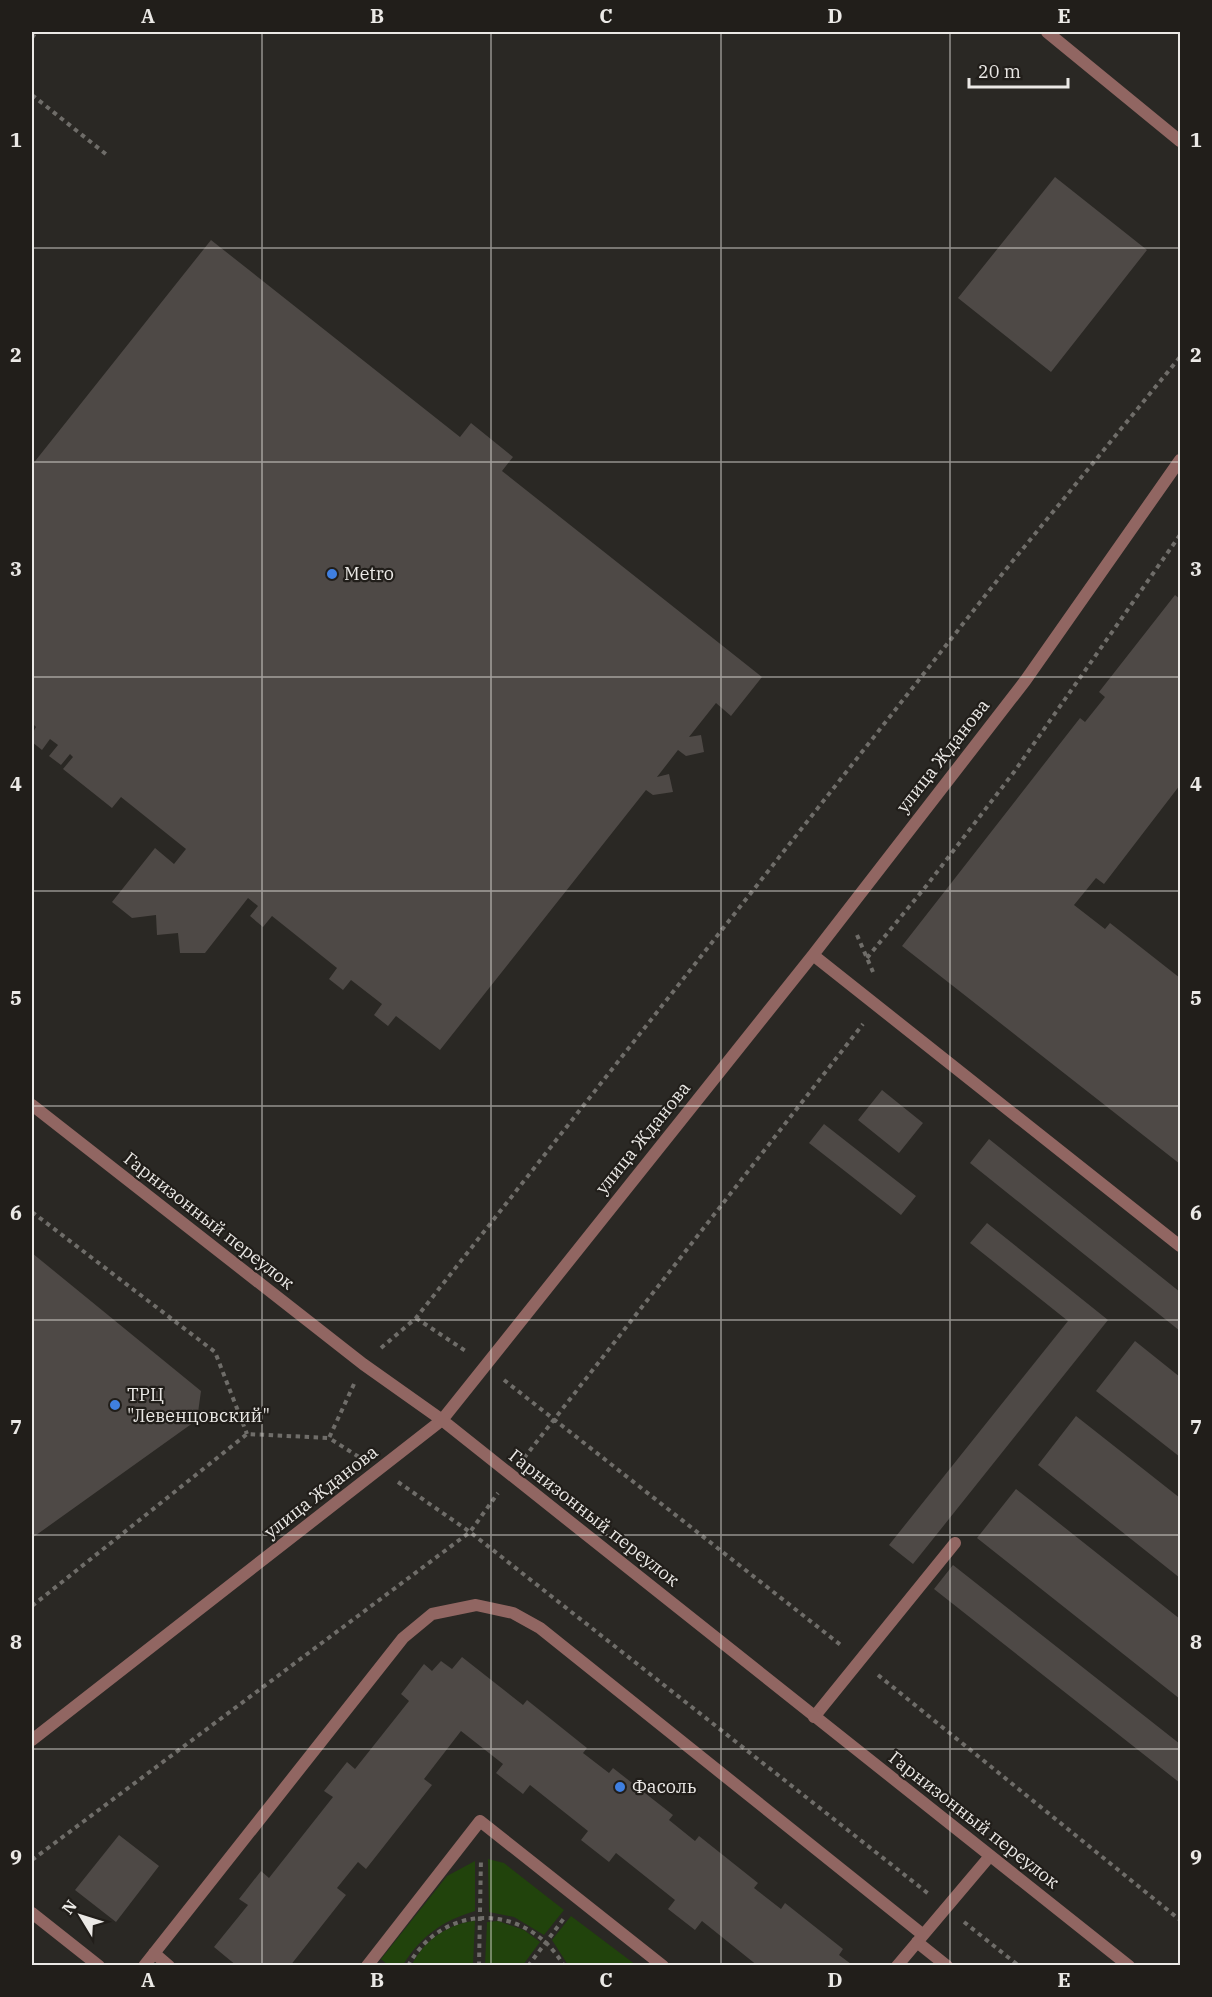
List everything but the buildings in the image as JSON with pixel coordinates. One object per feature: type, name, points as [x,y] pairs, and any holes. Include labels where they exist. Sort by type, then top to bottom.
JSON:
[{"type":"street","points":[[1047,32],[1180,141]]},
{"type":"street","name":"улица Жданова","points":[[32,1740],[442,1420],[485,1363],[813,955],[1025,681],[1180,460]]},
{"type":"street","points":[[813,955],[1180,1246]]},
{"type":"street","name":"Гарнизонный переулок","points":[[32,1105],[363,1364],[442,1420],[1129,1965]]},
{"type":"street","points":[[814,1717],[955,1543]]},
{"type":"street","points":[[144,1965],[403,1638],[432,1614],[476,1605],[513,1613],[540,1628],[919,1938],[947,1965]]},
{"type":"street","points":[[367,1965],[480,1821],[663,1965]]},
{"type":"street","points":[[897,1965],[990,1856]]},
{"type":"street","points":[[32,1913],[99,1965]]},
{"type":"street","points":[[154,1953],[169,1965]]},
{"type":"path","points":[[32,38],[36,32]]},
{"type":"path","points":[[32,95],[107,155]]},
{"type":"path","points":[[329,1438],[363,1364],[416,1318],[1007,568],[1180,357]]},
{"type":"path","points":[[867,958],[927,885],[1014,772],[1180,535]]},
{"type":"path","points":[[32,1860],[470,1532],[511,1475],[859,1030],[875,1004],[872,966],[858,937],[851,905]]},
{"type":"path","points":[[32,1212],[215,1352],[247,1434]]},
{"type":"path","points":[[416,1318],[485,1363],[553,1421],[859,1660],[1180,1920]]},
{"type":"path","points":[[32,1606],[247,1434],[329,1438],[470,1532],[1019,1965]]},
{"type":"path","points":[[479,1965],[480,1821]]},
{"type":"path","points":[[528,1965],[578,1899]]},
{"type":"path","points":[[408,1965],[423,1944],[437,1932],[451,1924],[481,1917],[518,1923],[546,1941],[564,1965]]},
{"type":"green space","points":[[488,1859],[504,1863],[564,1910],[544,1935],[514,1917],[489,1912]]},
{"type":"green space","points":[[475,1861],[475,1911],[433,1931],[417,1946],[403,1965],[388,1965],[381,1959],[447,1876]]},
{"type":"green space","points":[[571,1916],[636,1965],[568,1965],[552,1940]]},
{"type":"green space","points":[[475,1921],[473,1965],[412,1965],[423,1948],[438,1935],[456,1925]]},
{"type":"green space","points":[[498,1921],[524,1930],[540,1942],[523,1965],[485,1965],[487,1922]]},
{"type":"place","name":"Metro","points":[[332,574]]},
{"type":"place","name":"ТРЦ \"Левенцовский\"","points":[[115,1405]]},
{"type":"place","name":"Фасоль","points":[[620,1787]]}]
